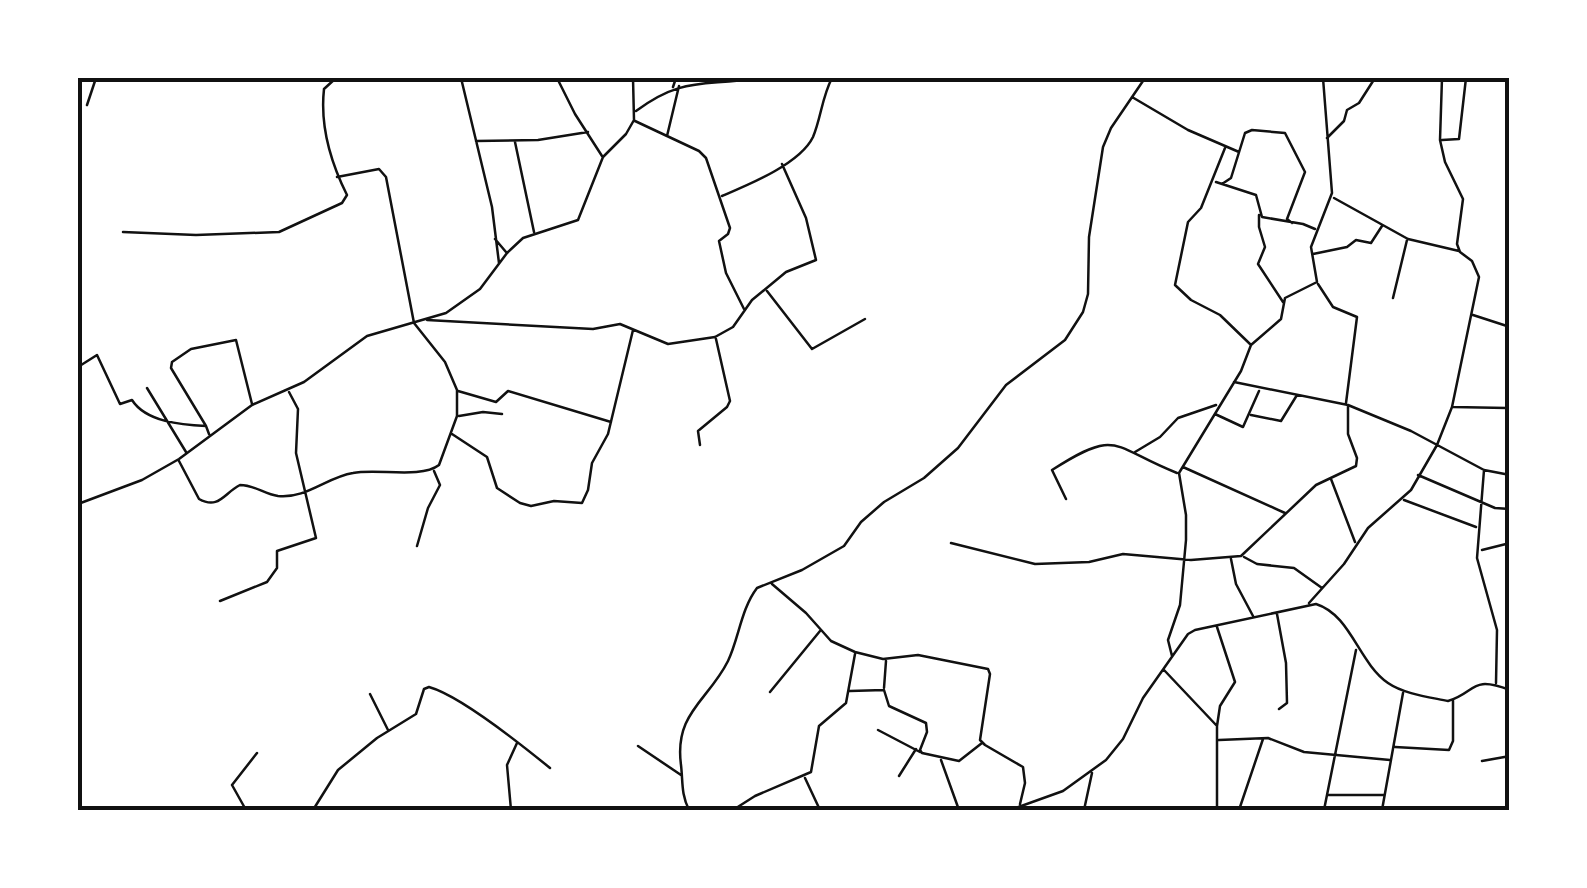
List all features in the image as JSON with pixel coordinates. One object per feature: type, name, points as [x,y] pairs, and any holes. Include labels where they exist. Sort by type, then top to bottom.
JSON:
[{"type":"street","points":[[86,105],[96,78]]},
{"type":"street","points":[[123,232],[196,235],[289,230],[346,198],[337,177],[323,108],[324,89],[336,78]]},
{"type":"street","points":[[461,78],[492,206],[499,264]]},
{"type":"street","points":[[557,78],[574,114],[603,158]]},
{"type":"street","points":[[78,504],[142,480],[178,460],[252,405],[316,374],[368,336],[426,320],[460,304],[480,289],[523,238],[572,224],[581,216],[603,158],[634,120],[633,78]]},
{"type":"street","points":[[672,88],[676,78]]},
{"type":"street","points":[[636,111],[679,86],[756,78]]},
{"type":"street","points":[[720,197],[766,177],[802,152],[813,137],[832,78]]},
{"type":"street","points":[[689,810],[681,790],[678,747],[691,712],[728,660],[757,588],[834,553],[884,502],[933,472],[968,438],[1006,385],[1049,354],[1076,326],[1088,294],[1089,238],[1103,147],[1111,128],[1145,78]]},
{"type":"street","points":[[951,543],[1035,564],[1089,562],[1123,554],[1184,560],[1232,558],[1241,556],[1316,485],[1357,464],[1349,439],[1347,405],[1357,316],[1333,307],[1318,282],[1312,255],[1316,230],[1332,198],[1324,78]]},
{"type":"street","points":[[1326,140],[1375,78]]},
{"type":"street","points":[[1442,78],[1440,140],[1462,199],[1457,244],[1460,252]]},
{"type":"street","points":[[1440,140],[1458,138],[1466,78]]},
{"type":"street","points":[[666,137],[679,86]]},
{"type":"street","points":[[1131,96],[1239,152]]},
{"type":"street","points":[[634,120],[703,153],[730,232],[720,239],[726,274],[745,310]]},
{"type":"street","points":[[1222,184],[1231,178],[1247,131],[1287,134],[1305,172],[1287,219],[1316,230]]},
{"type":"street","points":[[476,141],[515,141],[588,132]]},
{"type":"street","points":[[515,141],[534,234]]},
{"type":"street","points":[[1225,148],[1201,208],[1188,222],[1175,285],[1192,300],[1220,315],[1251,345]]},
{"type":"street","points":[[426,320],[593,329],[612,324],[668,344],[726,333],[786,272],[816,258],[806,218],[782,164]]},
{"type":"street","points":[[178,460],[199,499],[208,504],[221,502],[240,485],[255,486],[280,496],[308,492],[354,472],[434,470],[439,466],[457,416],[457,390],[445,362],[414,323],[384,172],[370,170],[337,177]]},
{"type":"street","points":[[1214,181],[1256,195],[1264,247],[1258,264],[1284,303]]},
{"type":"street","points":[[1010,810],[1063,790],[1092,771],[1123,738],[1143,698],[1192,632],[1309,603],[1344,564],[1356,542],[1378,518],[1403,500],[1437,445],[1452,407],[1479,277],[1472,261],[1460,252],[1408,238],[1348,203],[1332,198]]},
{"type":"street","points":[[1260,215],[1273,221],[1292,222]]},
{"type":"street","points":[[1312,255],[1347,247],[1356,240],[1371,243],[1382,226]]},
{"type":"street","points":[[1393,298],[1408,238]]},
{"type":"street","points":[[494,239],[507,253]]},
{"type":"street","points":[[1172,656],[1168,640],[1177,616],[1186,514],[1178,473],[1251,345],[1279,321],[1289,294],[1318,282]]},
{"type":"street","points":[[766,290],[812,349],[866,320]]},
{"type":"street","points":[[1471,315],[1510,327]]},
{"type":"street","points":[[450,433],[487,458],[497,488],[520,503],[580,504],[587,495],[592,463],[611,422],[633,329]]},
{"type":"street","points":[[700,445],[698,430],[728,407],[730,401],[715,337]]},
{"type":"street","points":[[210,438],[171,368],[172,362],[191,349],[236,340],[252,405]]},
{"type":"street","points":[[78,368],[98,355],[120,404],[132,400],[138,409],[170,422],[206,426]]},
{"type":"street","points":[[1233,382],[1347,405],[1484,470],[1510,475]]},
{"type":"street","points":[[148,388],[187,454]]},
{"type":"street","points":[[1214,413],[1241,428],[1260,388]]},
{"type":"street","points":[[220,600],[267,582],[276,572],[277,551],[316,538],[296,452],[298,410],[287,390]]},
{"type":"street","points":[[457,390],[496,402],[508,390],[611,422]]},
{"type":"street","points":[[1249,415],[1281,421],[1297,395]]},
{"type":"street","points":[[1135,452],[1160,437],[1178,418],[1218,405]]},
{"type":"street","points":[[1452,407],[1507,408]]},
{"type":"street","points":[[457,416],[502,414]]},
{"type":"street","points":[[1066,499],[1051,473],[1098,444],[1108,442],[1178,473]]},
{"type":"street","points":[[1182,466],[1287,515]]},
{"type":"street","points":[[416,546],[440,485],[434,470]]},
{"type":"street","points":[[1484,470],[1478,560],[1497,630],[1496,685]]},
{"type":"street","points":[[1418,475],[1494,508],[1510,509]]},
{"type":"street","points":[[1330,478],[1356,542]]},
{"type":"street","points":[[1403,500],[1479,528]]},
{"type":"street","points":[[1479,551],[1510,542]]},
{"type":"street","points":[[1241,556],[1257,564],[1294,568],[1323,589]]},
{"type":"street","points":[[1232,558],[1236,584],[1253,618]]},
{"type":"street","points":[[769,582],[786,593],[831,641],[855,652],[886,658],[918,655],[988,669],[982,743],[1023,767],[1025,782],[1020,805]]},
{"type":"street","points":[[1309,603],[1331,611],[1370,668],[1404,692],[1452,700],[1470,686],[1496,685],[1510,690]]},
{"type":"street","points":[[1276,612],[1288,674],[1286,703],[1279,709]]},
{"type":"street","points":[[1217,626],[1235,682],[1220,706],[1217,726],[1217,810]]},
{"type":"street","points":[[770,692],[821,630]]},
{"type":"street","points":[[1324,810],[1357,647]]},
{"type":"street","points":[[733,810],[811,772],[819,726],[844,706],[855,652]]},
{"type":"street","points":[[886,658],[884,690],[889,706],[926,724],[918,750],[899,776]]},
{"type":"street","points":[[1163,669],[1217,726]]},
{"type":"street","points":[[313,810],[338,770],[416,714],[424,689],[429,687],[450,697],[550,768]]},
{"type":"street","points":[[849,691],[884,690]]},
{"type":"street","points":[[1382,810],[1404,692]]},
{"type":"street","points":[[370,694],[389,731]]},
{"type":"street","points":[[1394,747],[1449,750],[1453,741],[1452,700]]},
{"type":"street","points":[[878,730],[918,750],[960,761],[982,743]]},
{"type":"street","points":[[1219,740],[1263,738],[1304,752],[1390,760]]},
{"type":"street","points":[[1240,810],[1263,738]]},
{"type":"street","points":[[511,810],[508,765],[517,742]]},
{"type":"street","points":[[638,746],[681,775]]},
{"type":"street","points":[[246,810],[232,785],[258,753]]},
{"type":"street","points":[[1482,761],[1509,756],[1510,778]]},
{"type":"street","points":[[940,758],[960,810]]},
{"type":"street","points":[[1084,810],[1092,771]]},
{"type":"street","points":[[804,776],[820,810]]},
{"type":"street","points":[[1327,795],[1384,795]]}]
